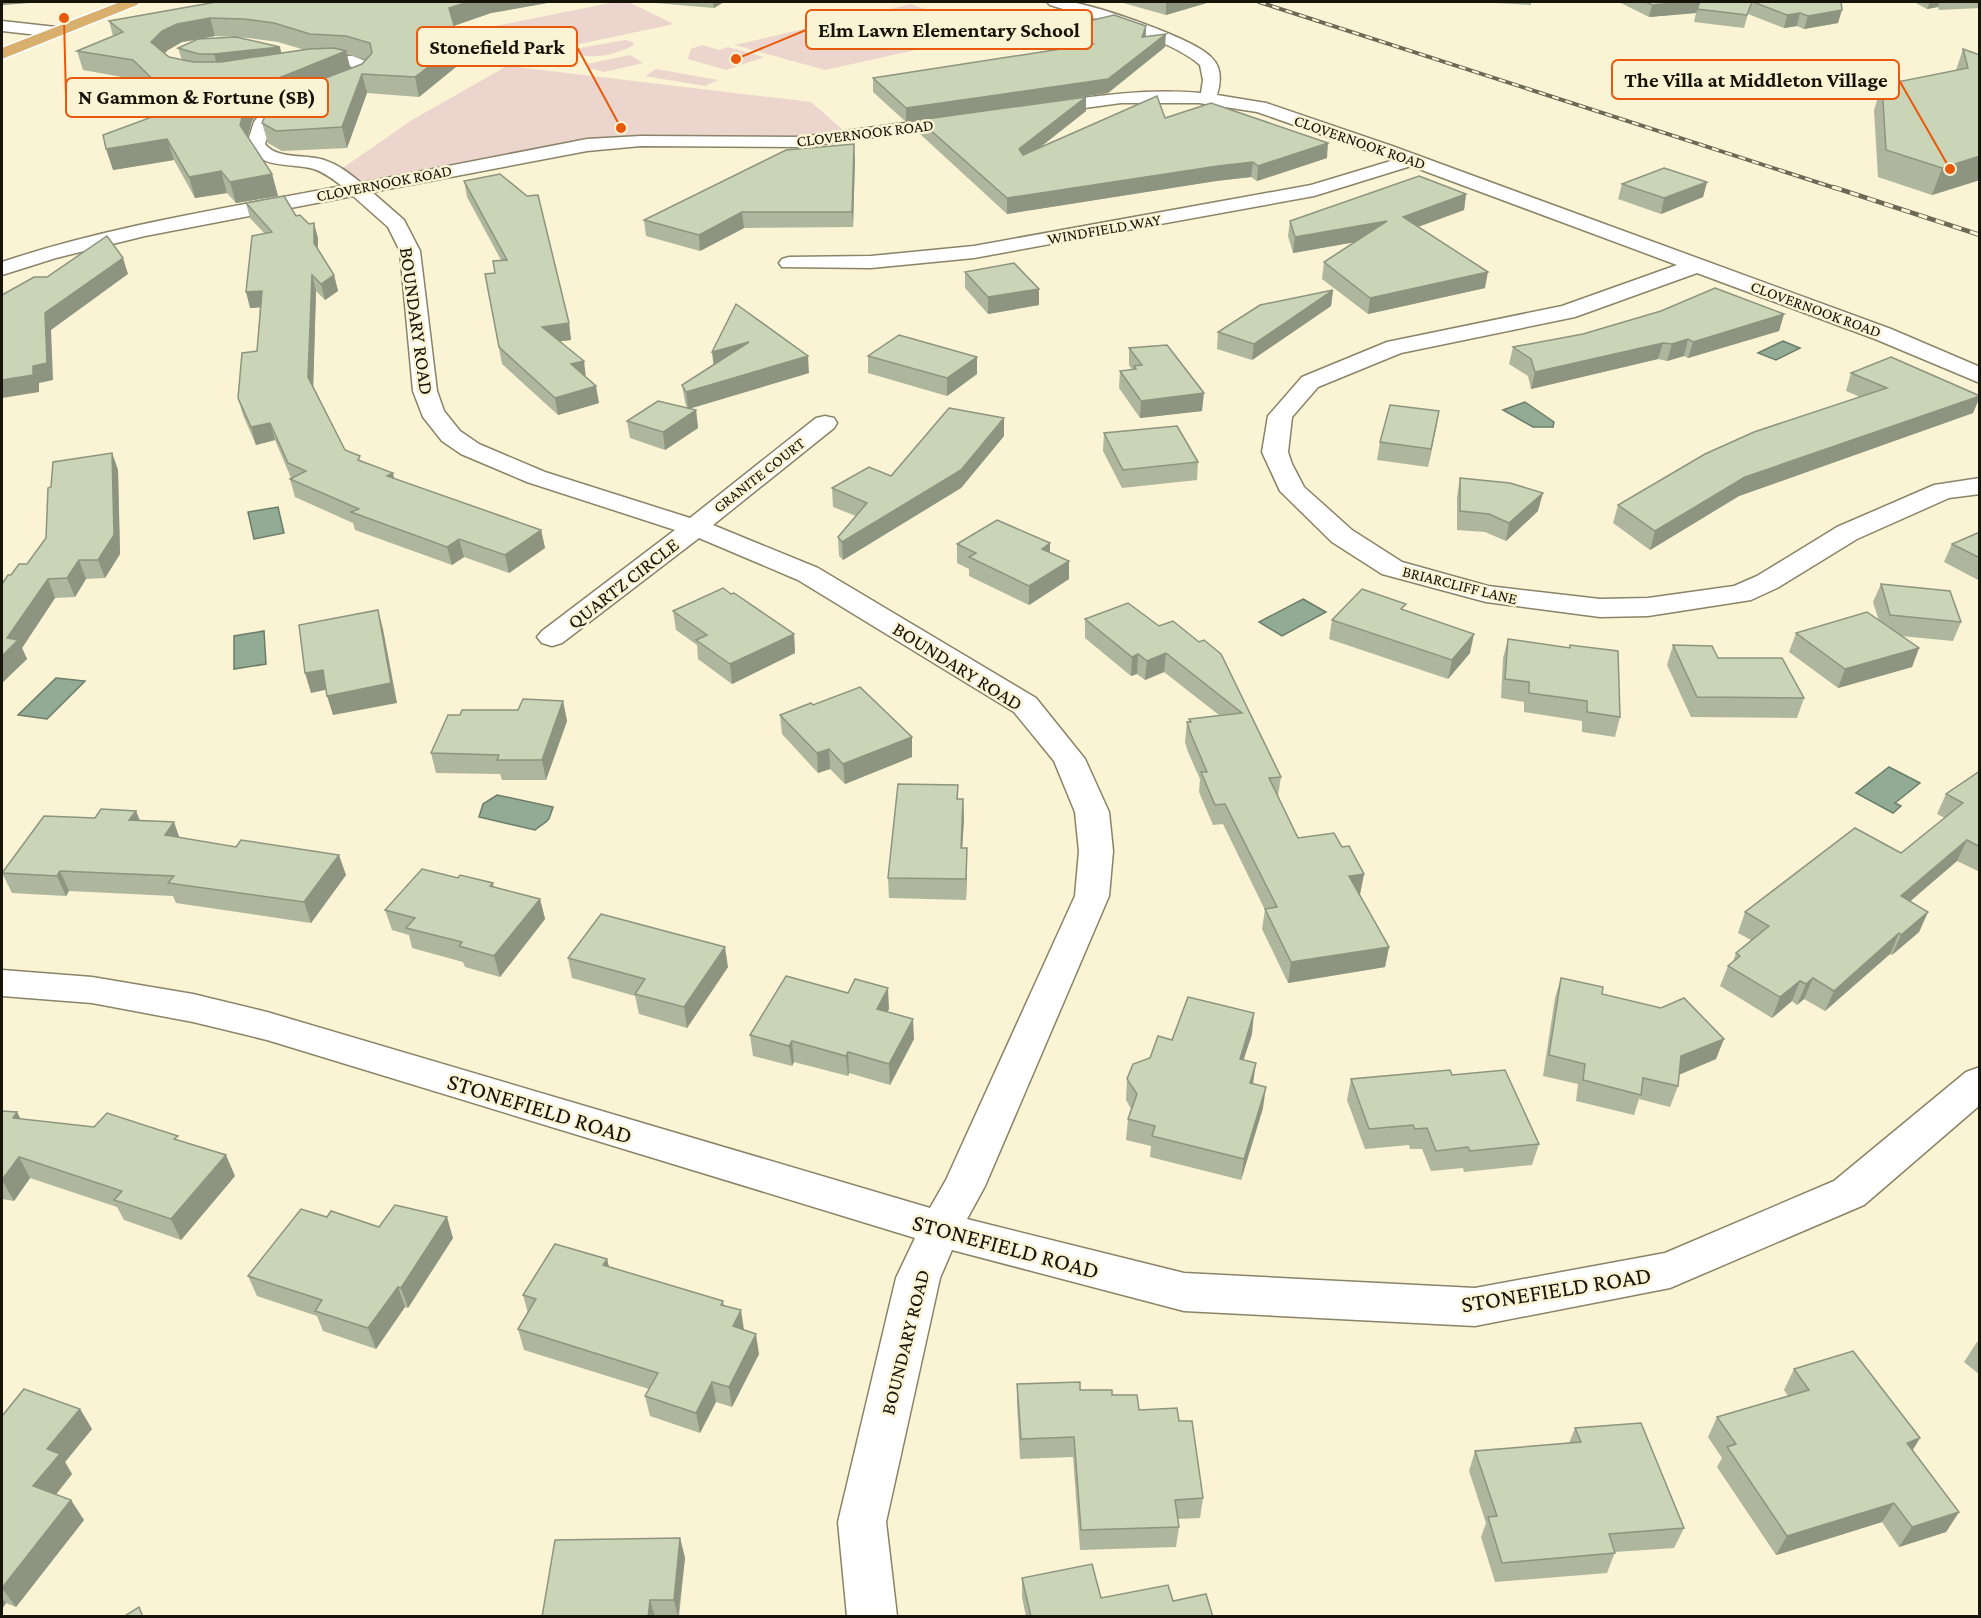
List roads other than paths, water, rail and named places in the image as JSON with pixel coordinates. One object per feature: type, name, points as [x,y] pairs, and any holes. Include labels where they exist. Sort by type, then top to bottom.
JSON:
[{"type":"main road","points":[[2,54],[132,2]]},
{"type":"street","points":[[1055,2],[1178,45],[1204,58],[1209,65],[1212,87],[1207,99]]},
{"type":"street","points":[[2,26],[56,32]]},
{"type":"street","name":"BOUNDARY ROAD","points":[[303,61],[353,61],[367,68],[366,72],[359,76],[272,112],[262,122],[256,144],[260,150],[273,158],[327,166],[397,224],[408,242],[425,391],[432,412],[451,436],[480,454],[536,477],[726,538],[808,574],[1025,705],[1069,759],[1092,812],[1096,850],[1092,896],[964,1186],[940,1228],[918,1278],[862,1522],[872,1617]]},
{"type":"street","name":"CLOVERNOOK ROAD","points":[[1026,111],[1121,98],[1207,99],[1260,108],[1412,160],[1698,265],[1882,334],[1980,376]]},
{"type":"street","name":"CLOVERNOOK ROAD","points":[[2,269],[95,241],[356,188],[587,145],[641,141],[801,142],[979,118]]},
{"type":"street","name":"WINDFIELD WAY","points":[[789,263],[871,262],[974,252],[1314,190],[1412,160]]},
{"type":"street","name":"BRIARCLIFF LANE","points":[[1698,265],[1567,312],[1395,347],[1310,382],[1280,416],[1275,452],[1279,464],[1293,491],[1342,536],[1392,568],[1486,594],[1536,602],[1600,608],[1648,607],[1741,594],[1767,582],[1858,529],[1943,491],[1980,486]]},
{"type":"street","name":"GRANITE COURT","points":[[695,528],[716,508],[825,423]]},
{"type":"street","name":"QUARTZ CIRCLE","points":[[552,637],[695,528]]},
{"type":"street","name":"STONEFIELD ROAD","points":[[2,983],[92,990],[193,1008],[267,1026],[1007,1248],[1184,1292],[1475,1307],[1670,1270],[1849,1193],[1980,1082]]},
{"type":"railway","points":[[1259,2],[1838,189]]},
{"type":"railway","points":[[1833,187],[1980,235]]},
{"type":"place","name":"N Gammon & Fortune (SB)","points":[[64,18]]},
{"type":"place","name":"Elm Lawn Elementary School","points":[[736,59]]},
{"type":"place","name":"Stonefield Park","points":[[621,128]]},
{"type":"place","name":"The Villa at Middleton Village","points":[[1950,169]]}]
